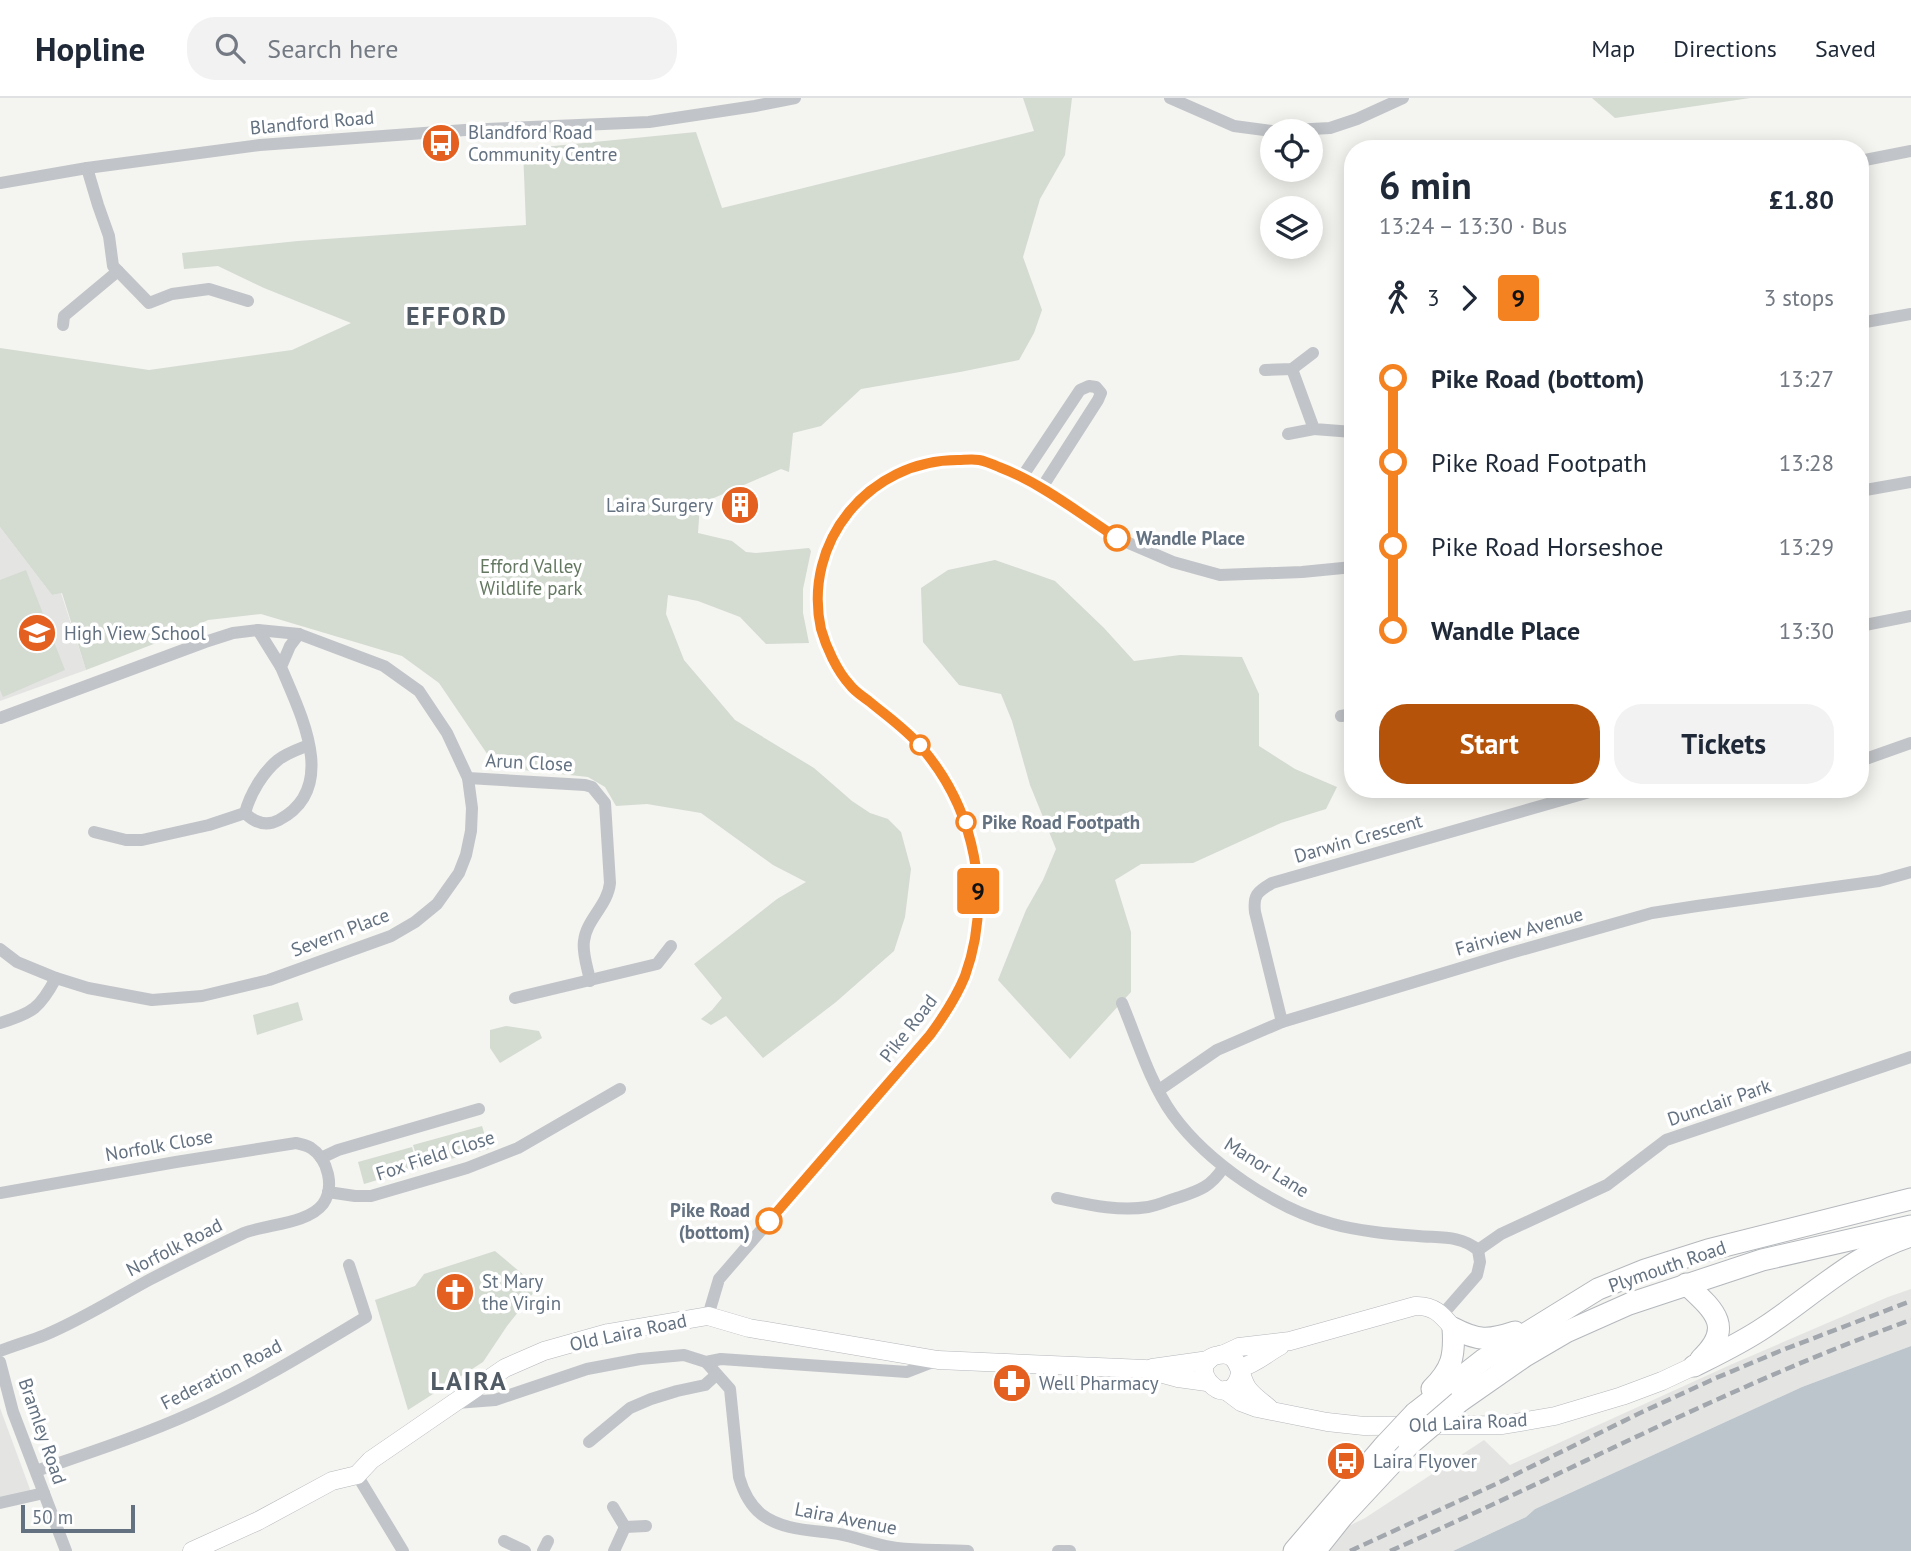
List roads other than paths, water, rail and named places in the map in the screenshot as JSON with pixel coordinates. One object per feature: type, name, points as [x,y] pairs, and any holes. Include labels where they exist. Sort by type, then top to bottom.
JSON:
[{"type":"main road","name":"Plymouth Road","points":[[1416,1412],[1483,1360],[1598,1289],[1645,1270],[1708,1250],[1911,1199]]},
{"type":"main road","name":"Plymouth Road","points":[[1304,1547],[1332,1530],[1409,1445],[1459,1402],[1525,1356],[1566,1332],[1629,1304],[1762,1260],[1911,1226]]},
{"type":"main road","points":[[1694,1366],[1764,1328],[1855,1263],[1897,1240],[1911,1236]]},
{"type":"main road","points":[[1686,1284],[1703,1299],[1718,1319],[1719,1336],[1712,1349],[1694,1366]]},
{"type":"main road","name":"Old Laira Road","points":[[192,1551],[258,1521],[332,1481],[357,1475],[371,1460],[505,1368],[544,1351],[608,1333],[708,1316],[749,1328],[939,1360],[1145,1369],[1217,1357],[1239,1347],[1290,1341],[1407,1307],[1435,1309],[1447,1322]]},
{"type":"main road","points":[[1447,1322],[1471,1337],[1492,1339],[1513,1333],[1555,1314]]},
{"type":"main road","points":[[1304,1547],[1384,1446],[1416,1412],[1425,1396],[1443,1378],[1452,1361],[1454,1346],[1447,1322]]},
{"type":"main road","name":"Old Laira Road","points":[[1275,1412],[1248,1390],[1240,1371],[1290,1341]]},
{"type":"main road","points":[[1217,1357],[1234,1359],[1240,1371],[1235,1385],[1225,1390],[1215,1389],[1207,1382],[1205,1370],[1217,1357]]},
{"type":"main road","name":"Old Laira Road","points":[[1225,1390],[1241,1402],[1326,1422],[1364,1426],[1503,1424],[1555,1416],[1588,1407],[1662,1381],[1694,1366]]},
{"type":"main road","name":"Old Laira Road","points":[[1145,1369],[1207,1382]]},
{"type":"street","name":"Blandford Road","points":[[0,183],[87,168],[261,145],[465,130],[649,122],[795,98]]},
{"type":"street","points":[[1170,98],[1234,126],[1260,129]]},
{"type":"street","points":[[1323,128],[1357,119],[1403,98]]},
{"type":"street","points":[[1869,159],[1911,151]]},
{"type":"street","points":[[87,168],[109,236],[113,266],[149,303],[172,294],[209,289],[248,301]]},
{"type":"street","points":[[63,325],[64,316],[118,271]]},
{"type":"street","points":[[1869,321],[1911,314]]},
{"type":"street","points":[[1265,370],[1292,369],[1313,353]]},
{"type":"street","points":[[1292,369],[1314,429]]},
{"type":"street","points":[[1022,477],[1080,390],[1089,386],[1096,387],[1101,393],[1098,400],[1041,489]]},
{"type":"street","points":[[1288,435],[1314,429],[1344,431]]},
{"type":"street","name":"Pike Road","points":[[708,1316],[719,1279],[930,1035],[950,1007],[972,951],[979,885],[965,819],[947,780],[902,728],[850,685],[832,657],[822,631],[818,605],[820,579],[827,551],[839,523],[854,505],[884,480],[908,469],[935,461],[980,460],[1022,477],[1117,538],[1173,562],[1220,575],[1344,568]]},
{"type":"street","points":[[1869,489],[1911,482]]},
{"type":"street","points":[[1869,624],[1911,616]]},
{"type":"street","points":[[245,813],[261,823],[272,824],[286,817],[298,806],[312,779],[313,761],[301,717],[281,667],[258,630]]},
{"type":"street","name":"Severn Place","points":[[0,718],[233,634],[258,630],[299,634],[384,666],[419,691],[447,733],[468,778],[471,808],[471,831],[466,855],[459,873],[437,904],[415,922],[391,936],[269,980],[202,996],[152,1000],[88,988],[56,978],[17,962],[0,949]]},
{"type":"street","points":[[281,667],[290,646],[299,634]]},
{"type":"street","points":[[1869,758],[1911,743]]},
{"type":"street","points":[[94,831],[126,840],[142,840],[209,825],[245,813],[253,793],[273,766],[279,760],[309,745]]},
{"type":"street","name":"Arun Close","points":[[468,778],[585,785],[592,787],[605,803],[610,883],[609,893],[584,941],[590,981]]},
{"type":"street","name":"Darwin Crescent","points":[[1282,1022],[1255,912],[1254,900],[1260,890],[1272,883],[1569,798]]},
{"type":"street","name":"Fairview Avenue","points":[[1158,1090],[1217,1049],[1282,1022],[1507,954],[1652,914],[1861,884],[1911,872]]},
{"type":"street","points":[[515,998],[657,964],[671,946]]},
{"type":"street","points":[[0,1023],[35,1010],[45,999],[56,978]]},
{"type":"street","name":"Manor Lane","points":[[1122,1003],[1158,1090],[1192,1138],[1223,1168],[1295,1211],[1334,1224],[1384,1233],[1451,1238],[1469,1242],[1478,1250]]},
{"type":"street","name":"Dunclair Park","points":[[1478,1250],[1501,1234],[1607,1185],[1666,1140],[1911,1057]]},
{"type":"street","name":"Fox Field Close","points":[[328,1192],[371,1196],[467,1168],[518,1148],[620,1089]]},
{"type":"street","name":"Fox Field Close","points":[[321,1157],[479,1110]]},
{"type":"street","name":"Norfolk Close","points":[[0,1193],[176,1161],[296,1143],[309,1147],[321,1157]]},
{"type":"street","points":[[321,1157],[327,1173],[328,1192]]},
{"type":"street","points":[[1057,1198],[1126,1209],[1150,1207],[1197,1191],[1214,1181],[1223,1168]]},
{"type":"street","name":"Norfolk Road","points":[[0,1351],[45,1335],[85,1316],[151,1279],[249,1231],[313,1213],[322,1205],[328,1192]]},
{"type":"street","points":[[1447,1322],[1477,1275],[1480,1262],[1478,1250]]},
{"type":"street","name":"Federation Road","points":[[36,1471],[131,1439],[193,1413],[253,1383],[366,1317],[349,1265]]},
{"type":"street","name":"Old Laira Road","points":[[455,1403],[495,1399],[587,1369],[640,1359],[684,1355],[706,1362],[721,1359],[907,1373],[939,1360]]},
{"type":"street","name":"Bramley Road","points":[[0,1362],[13,1412],[65,1551]]},
{"type":"street","name":"Laira Avenue","points":[[706,1362],[730,1390],[737,1460],[743,1489],[751,1504],[760,1513],[794,1528],[841,1535],[896,1548],[968,1551]]},
{"type":"street","points":[[589,1441],[630,1408],[664,1395],[705,1385],[716,1375]]},
{"type":"street","points":[[357,1475],[402,1551]]},
{"type":"street","points":[[0,1503],[44,1493]]},
{"type":"street","points":[[613,1507],[625,1527]]},
{"type":"street","points":[[625,1527],[646,1526]]},
{"type":"street","points":[[614,1551],[625,1527]]},
{"type":"street","points":[[504,1541],[525,1551]]},
{"type":"street","points":[[1058,1551],[1070,1551]]},
{"type":"railway","points":[[1350,1551],[1716,1378],[1911,1301]]},
{"type":"railway","points":[[1390,1551],[1713,1401],[1844,1345],[1911,1320]]},
{"type":"place","name":"Blandford Road Community Centre","points":[[441,143]]},
{"type":"place","name":"Laira Surgery","points":[[740,505]]},
{"type":"place","name":"Wandle Place","points":[[1117,538]]},
{"type":"place","name":"High View School","points":[[37,633]]},
{"type":"place","name":"Pike Road Footpath","points":[[966,822]]},
{"type":"place","name":"Pike Road (bottom)","points":[[769,1221]]},
{"type":"place","name":"St Mary the Virgin","points":[[455,1292]]},
{"type":"place","name":"Well Pharmacy","points":[[1012,1383]]},
{"type":"place","name":"Laira Flyover","points":[[1346,1461]]},
{"type":"district","name":"EFFORD","points":[[457,316]]},
{"type":"district","name":"LAIRA","points":[[469,1381]]},
{"type":"park label","name":"Efford Valley Wildlife park","points":[[531,577]]}]
